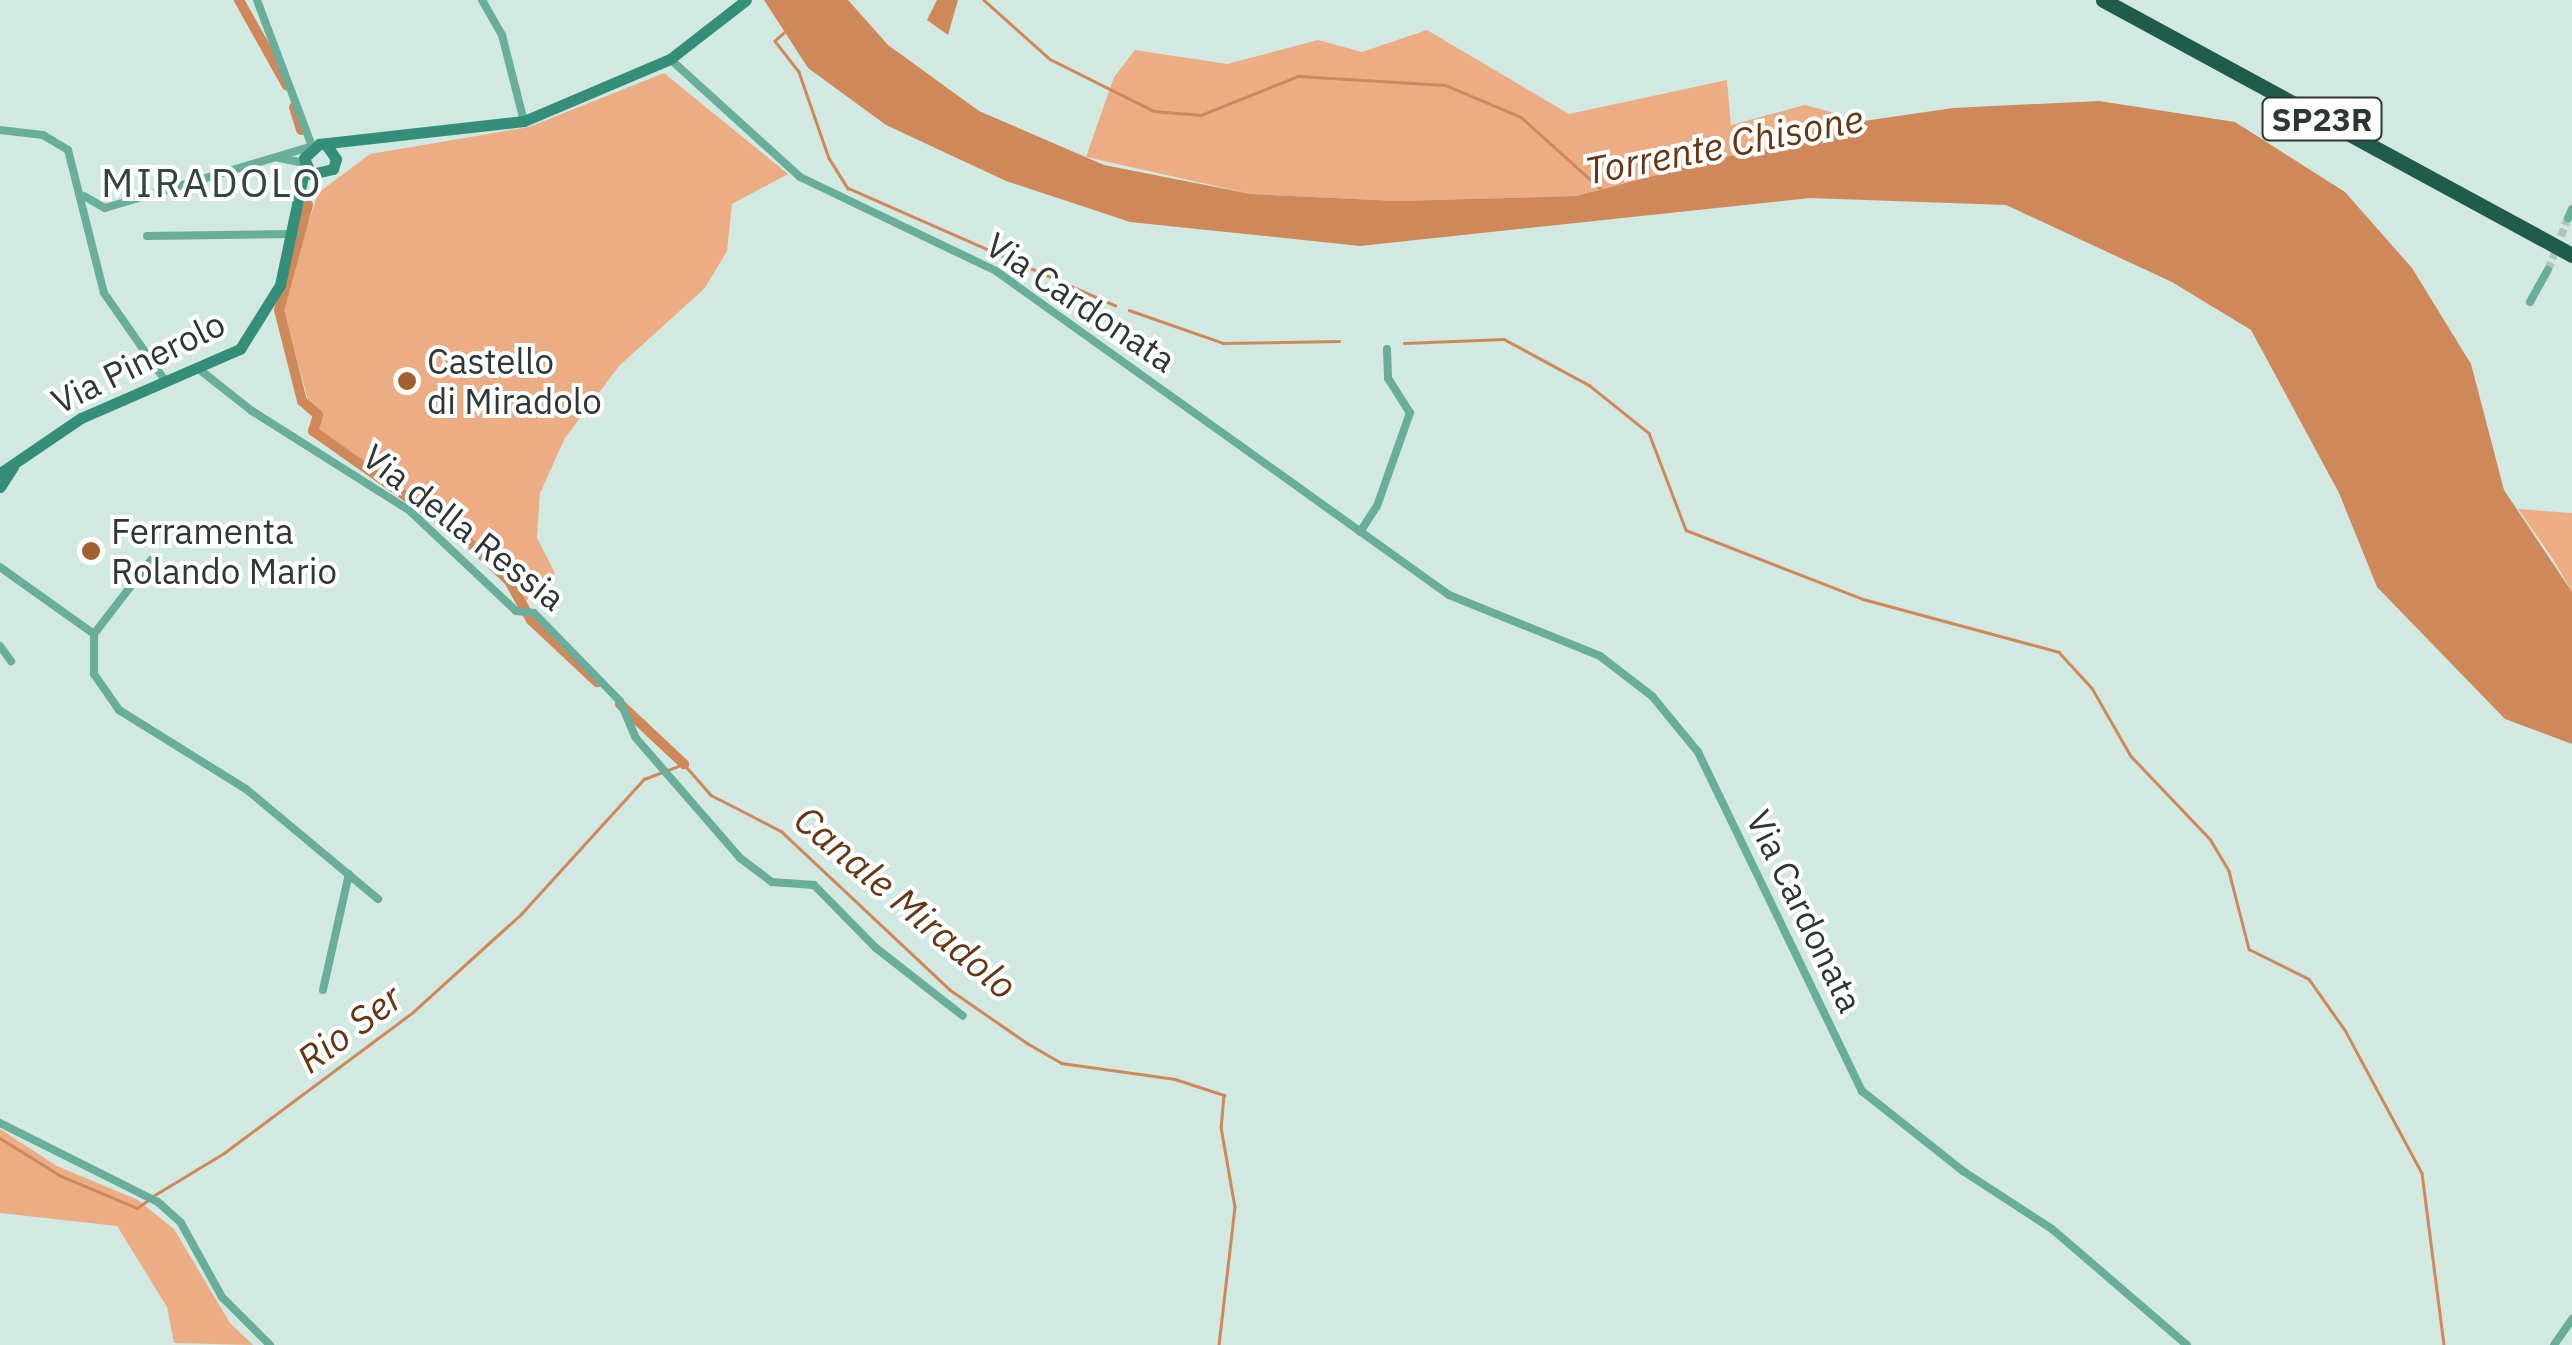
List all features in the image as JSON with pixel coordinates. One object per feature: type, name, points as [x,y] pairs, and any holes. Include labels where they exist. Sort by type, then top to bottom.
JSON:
[{"type":"highway","name":"SP23R","points":[[2103,0],[2543,233],[2572,243]]},
{"type":"highway","name":"SP23R","points":[[2124,0],[2543,233],[2572,254]]},
{"type":"street","points":[[257,0],[311,147],[304,164]]},
{"type":"street","points":[[482,0],[502,35],[524,120]]},
{"type":"street","points":[[83,195],[105,208],[311,147],[368,143],[524,120],[670,59],[746,0]]},
{"type":"street","name":"Via Cardonata","points":[[670,59],[800,177],[996,271],[1450,594],[1600,656],[1681,724],[1798,951],[1862,1091],[1962,1171],[2052,1229],[2186,1345]]},
{"type":"street","points":[[0,130],[64,145],[83,195],[104,293],[166,382]]},
{"type":"street","points":[[279,158],[304,164],[320,176],[368,143]]},
{"type":"street","points":[[327,146],[336,158],[333,169]]},
{"type":"street","name":"Via Pinerolo","points":[[0,473],[25,452],[81,418],[200,370],[252,336],[280,285],[302,200],[304,164]]},
{"type":"street","name":"Via Pinerolo","points":[[302,200],[320,176]]},
{"type":"street","points":[[147,236],[295,234]]},
{"type":"street","points":[[2530,302],[2548,270]]},
{"type":"street","points":[[1360,532],[1377,506],[1410,413],[1388,378],[1388,348]]},
{"type":"street","name":"Via della Ressia","points":[[200,370],[252,411],[410,511],[516,611],[534,613],[620,701],[634,737],[660,763],[700,820],[740,858],[772,882],[814,885],[876,948],[963,1016]]},
{"type":"street","name":"Via Pinerolo","points":[[0,487],[25,452]]},
{"type":"street","points":[[150,560],[94,634],[94,674],[120,710],[246,789],[378,899]]},
{"type":"street","points":[[0,567],[94,634]]},
{"type":"street","points":[[0,646],[11,661]]},
{"type":"street","points":[[323,990],[349,874]]},
{"type":"street","points":[[0,1123],[52,1154],[158,1202],[181,1223],[222,1297],[270,1345]]},
{"type":"street","points":[[2554,1345],[2572,1320]]},
{"type":"shaded area","points":[[764,0],[848,0],[888,45],[979,111],[1104,165],[1251,194],[1397,201],[1576,196],[1864,121],[1953,108],[2099,101],[2235,122],[2345,192],[2412,268],[2471,364],[2504,490],[2572,592],[2572,744],[2505,719],[2377,587],[2339,493],[2251,330],[2172,282],[2006,205],[1810,198],[1360,246],[1130,222],[1006,181],[886,125],[808,68]]},
{"type":"shaded area","points":[[937,0],[958,0],[948,35],[927,20]]},
{"type":"shaded area","points":[[1427,30],[1569,114],[1727,80],[1731,125],[1805,105],[1864,121],[1576,196],[1397,201],[1251,194],[1086,157],[1114,77],[1135,50],[1227,64],[1318,40],[1362,52]]},
{"type":"shaded area","name":"Castello di Miradolo","points":[[664,73],[788,174],[732,204],[727,251],[705,288],[619,366],[565,438],[540,493],[537,538],[555,573],[525,602],[454,532],[317,433],[282,305],[318,193],[370,154],[529,127]]},
{"type":"shaded area","points":[[2518,509],[2572,513],[2572,592],[2553,559]]},
{"type":"shaded area","points":[[0,1129],[57,1166],[138,1200],[174,1229],[230,1323],[253,1345],[174,1343],[167,1307],[117,1226],[0,1213]]},
{"type":"waterway","name":"Canale Miradolo","points":[[239,0],[287,86]]},
{"type":"waterway","name":"Torrente Chisone","points":[[984,0],[1050,59],[1154,111],[1201,115],[1298,76],[1445,85],[1521,117],[1602,190]]},
{"type":"waterway","points":[[784,33],[775,41],[799,72],[829,158],[848,188],[1115,305]]},
{"type":"waterway","name":"Canale Miradolo","points":[[294,107],[301,130]]},
{"type":"waterway","name":"Canale Miradolo","points":[[308,205],[279,310],[302,401],[318,415],[313,431],[461,535],[509,581],[531,620],[597,682]]},
{"type":"waterway","points":[[1129,310],[1223,343],[1339,341]]},
{"type":"waterway","points":[[1404,343],[1504,339],[1589,385],[1649,433],[1686,530],[1863,599],[2059,652],[2092,688],[2131,756],[2210,839],[2229,871],[2249,949],[2309,979],[2345,1030],[2422,1173],[2444,1345]]},
{"type":"waterway","name":"Canale Miradolo","points":[[620,704],[684,764]]},
{"type":"waterway","name":"Canale Miradolo","points":[[153,1196],[224,1153],[413,1012],[521,914],[644,779],[684,764],[711,795],[781,831],[949,989],[1027,1043],[1061,1063],[1175,1079],[1224,1095],[1221,1127],[1235,1207],[1219,1345]]},
{"type":"waterway","name":"Rio Ser","points":[[0,1138],[61,1176],[137,1208],[147,1201]]},
{"type":"tunnel","points":[[2548,270],[2568,218]]},
{"type":"place","name":"Castello di Miradolo","points":[[407,381]]},
{"type":"place","name":"Ferramenta Rolando Mario","points":[[91,551]]},
{"type":"district","name":"MIRADOLO","points":[[212,182]]}]
